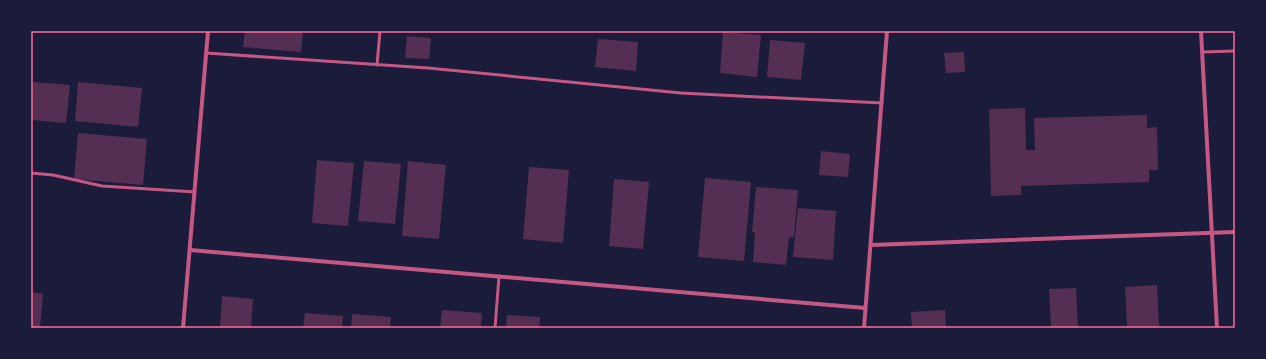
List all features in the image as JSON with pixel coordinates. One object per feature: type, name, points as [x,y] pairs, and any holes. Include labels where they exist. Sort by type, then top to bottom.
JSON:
[{"type":"street","points":[[183,328],[208,31]]},
{"type":"street","points":[[864,328],[888,31]]},
{"type":"street","points":[[1201,31],[1217,328]]},
{"type":"street","points":[[871,245],[1235,232]]},
{"type":"street","points":[[190,250],[865,308]]},
{"type":"lane","points":[[377,65],[380,31]]},
{"type":"lane","points":[[1202,52],[1235,51]]},
{"type":"lane","points":[[206,53],[436,69],[681,93],[882,103]]},
{"type":"lane","points":[[31,173],[53,174],[102,186],[195,192]]},
{"type":"lane","points":[[495,328],[499,276]]},
{"type":"building","points":[[245,31],[303,31],[301,52],[243,47]]},
{"type":"building","points":[[723,32],[761,35],[757,77],[720,73]]},
{"type":"building","points":[[407,36],[431,38],[429,59],[405,58]]},
{"type":"building","points":[[598,39],[638,42],[636,71],[595,67]]},
{"type":"building","points":[[770,40],[805,43],[801,80],[767,77]]},
{"type":"building","points":[[964,52],[965,72],[946,73],[944,53]]},
{"type":"building","points":[[33,82],[70,85],[66,123],[31,120]]},
{"type":"building","points":[[78,82],[142,88],[138,127],[75,121]]},
{"type":"building","points":[[1025,108],[1026,150],[1035,150],[1034,118],[1147,115],[1147,128],[1157,127],[1158,170],[1149,170],[1149,182],[1021,186],[1021,195],[991,196],[989,109]]},
{"type":"building","points":[[78,133],[147,139],[143,185],[74,179]]},
{"type":"building","points":[[821,151],[850,154],[848,177],[819,175]]},
{"type":"building","points":[[317,160],[354,163],[348,226],[312,223]]},
{"type":"building","points":[[364,161],[401,164],[395,224],[358,221]]},
{"type":"building","points":[[408,161],[446,165],[439,239],[402,236]]},
{"type":"building","points":[[529,167],[569,170],[563,243],[523,239]]},
{"type":"building","points":[[705,178],[751,182],[744,261],[698,257]]},
{"type":"building","points":[[614,179],[649,182],[643,249],[609,246]]},
{"type":"building","points":[[756,187],[798,190],[794,237],[789,237],[786,265],[753,262],[755,233],[752,232]]},
{"type":"building","points":[[798,208],[836,211],[833,260],[793,257]]},
{"type":"building","points":[[1157,285],[1159,328],[1127,328],[1125,287]]},
{"type":"building","points":[[1076,288],[1078,328],[1051,328],[1049,289]]},
{"type":"building","points":[[31,292],[43,294],[40,328],[31,328]]},
{"type":"building","points":[[222,296],[253,299],[251,328],[220,328]]},
{"type":"building","points":[[442,310],[482,313],[481,328],[440,328]]},
{"type":"building","points":[[945,310],[946,328],[912,328],[911,312]]},
{"type":"building","points":[[305,313],[343,316],[342,328],[303,328]]},
{"type":"building","points":[[352,314],[391,317],[390,328],[351,328]]},
{"type":"building","points":[[507,315],[540,317],[539,328],[506,328]]}]
